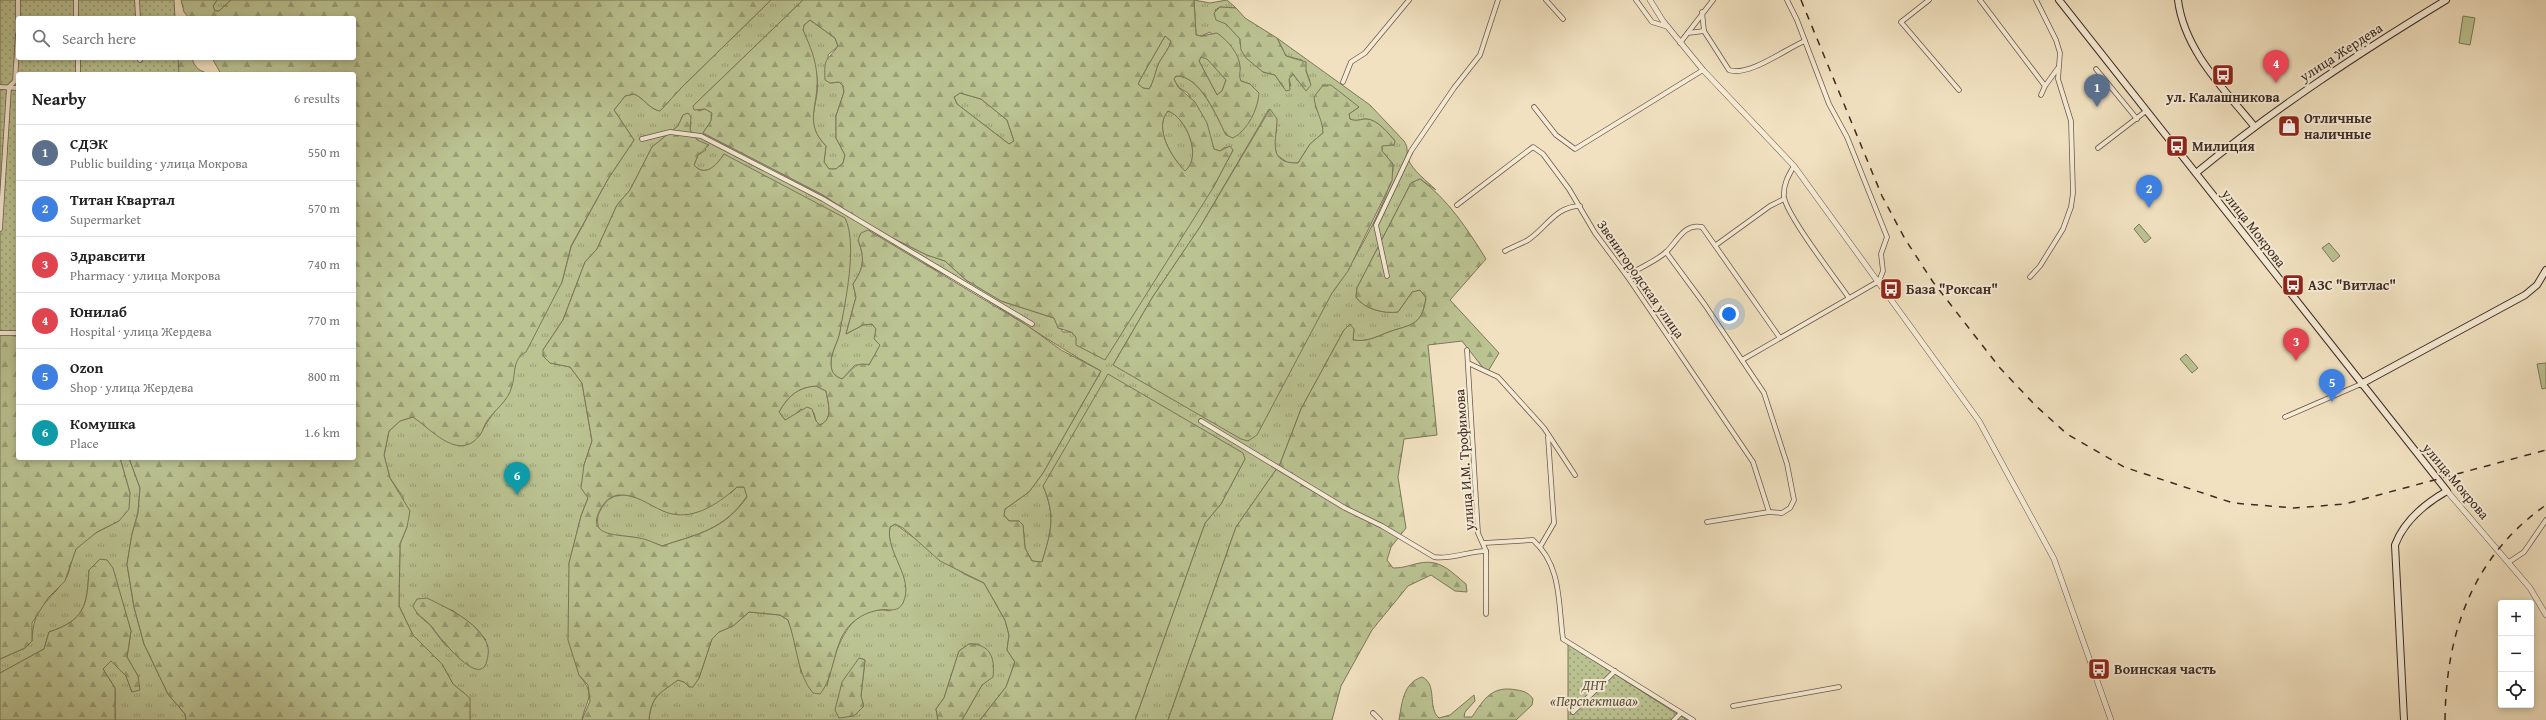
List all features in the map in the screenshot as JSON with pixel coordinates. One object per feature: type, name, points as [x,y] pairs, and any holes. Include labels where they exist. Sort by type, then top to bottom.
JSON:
[{"type":"main road","name":"улица Мокрова","points":[[2059,0],[2361,384],[2447,490]]},
{"type":"main road","points":[[2178,0],[2184,28],[2198,54],[2254,126]]},
{"type":"main road","name":"улица Жердева","points":[[2196,173],[2254,126],[2359,53],[2446,0]]},
{"type":"main road","points":[[2361,384],[2525,295],[2537,285],[2546,270]]},
{"type":"main road","points":[[2404,720],[2395,545],[2398,537],[2426,503],[2447,490]]},
{"type":"street","points":[[18,0],[18,16]]},
{"type":"street","points":[[76,0],[76,16]]},
{"type":"street","points":[[137,0],[138,16]]},
{"type":"street","points":[[1344,82],[1351,62],[1366,53],[1409,0]]},
{"type":"street","points":[[1387,276],[1376,225],[1411,151],[1454,88],[1480,55],[1498,0]]},
{"type":"street","points":[[1546,0],[1563,19]]},
{"type":"street","points":[[1636,0],[1652,22],[1668,27]]},
{"type":"street","points":[[1650,0],[1680,43],[1703,70],[1794,166],[1971,409],[2036,523],[2062,581],[2111,720]]},
{"type":"street","points":[[1680,43],[1712,0]]},
{"type":"street","points":[[1742,360],[1879,281],[1883,271],[1881,254],[1887,237],[1847,137],[1829,104],[1805,41],[1787,0]]},
{"type":"street","points":[[1929,0],[1902,22],[1959,90]]},
{"type":"street","points":[[1980,0],[2045,86]]},
{"type":"street","points":[[2030,277],[2040,266],[2063,229],[2072,201],[2074,153],[2071,121],[2059,84],[2059,47],[2036,0]]},
{"type":"street","points":[[1702,12],[1704,31],[1728,70],[1735,72],[1757,66],[1786,49],[1805,41]]},
{"type":"street","points":[[1688,33],[1704,31]]},
{"type":"street","points":[[0,229],[9,88],[15,81],[16,60]]},
{"type":"street","points":[[78,60],[78,72]]},
{"type":"street","points":[[2041,95],[2045,86],[2058,67]]},
{"type":"street","points":[[2096,69],[2137,119]]},
{"type":"street","points":[[1534,107],[1556,136],[1575,149],[1703,70]]},
{"type":"street","points":[[0,87],[16,88]]},
{"type":"street","points":[[2098,148],[2146,111]]},
{"type":"street","points":[[642,139],[670,132],[701,136],[823,199],[1032,324]]},
{"type":"street","name":"Звенигородская улица","points":[[1457,205],[1533,148],[1543,154],[1580,206],[1595,233],[1627,276],[1753,462],[1769,512]]},
{"type":"street","points":[[1794,166],[1784,184],[1784,199],[1797,223],[1849,298]]},
{"type":"street","points":[[1716,245],[1770,206],[1784,199]]},
{"type":"street","points":[[1505,251],[1528,239],[1554,215],[1571,206],[1580,206]]},
{"type":"street","points":[[1627,276],[1666,252],[1676,238],[1696,226],[1707,231],[1780,338]]},
{"type":"street","points":[[1666,252],[1764,393],[1787,464],[1794,500],[1790,508],[1782,513],[1769,512],[1707,522]]},
{"type":"street","points":[[0,333],[16,333]]},
{"type":"street","name":"улица И.М. Трофимова","points":[[1467,350],[1478,533],[1484,543],[1486,551],[1486,614]]},
{"type":"street","points":[[1468,364],[1498,377],[1548,434],[1575,475]]},
{"type":"street","points":[[2285,417],[2361,384]]},
{"type":"street","points":[[1200,421],[1345,508],[1382,526],[1434,557],[1441,558],[1472,551],[1486,551]]},
{"type":"street","points":[[1540,547],[1554,522],[1548,434]]},
{"type":"street","name":"улица Мокрова","points":[[2447,490],[2530,588],[2546,615]]},
{"type":"street","points":[[2509,562],[2524,552],[2546,520]]},
{"type":"street","points":[[1484,543],[1533,540],[1549,558],[1559,587],[1562,639],[1693,720]]},
{"type":"street","points":[[1573,712],[1615,671]]},
{"type":"street","points":[[1733,706],[1839,687]]},
{"type":"street","points":[[1373,713],[1380,720]]},
{"type":"street","points":[[1674,720],[1681,713]]},
{"type":"green space","points":[[0,0],[174,0],[175,16],[16,16],[16,60],[178,60],[179,72],[16,72],[16,333],[0,332]]},
{"type":"green space","points":[[181,0],[217,0],[213,6],[215,11],[219,11],[231,0],[771,0],[682,87],[660,111],[656,110],[634,94],[625,96],[614,110],[634,140],[608,179],[571,246],[562,282],[526,352],[518,358],[516,362],[513,381],[508,397],[487,421],[480,435],[472,443],[463,446],[455,445],[437,436],[413,417],[400,421],[389,431],[384,455],[390,478],[410,511],[407,527],[400,544],[399,606],[413,635],[442,664],[453,684],[470,698],[470,720],[186,720],[185,714],[168,694],[144,644],[134,607],[127,564],[132,534],[138,513],[140,488],[130,460],[356,460],[356,72],[220,72],[213,60],[356,60],[356,16],[187,16],[184,12]]},
{"type":"green space","points":[[217,0],[231,0],[219,11],[215,11],[213,6]]},
{"type":"green space","points":[[771,0],[803,0],[693,106],[699,111],[705,109],[712,113],[711,121],[703,133],[823,195],[874,229],[927,255],[945,261],[966,280],[1001,301],[1054,318],[1063,332],[1071,332],[1076,337],[1213,188],[1233,150],[1225,147],[1220,151],[1214,149],[1188,93],[1178,87],[1174,79],[1176,76],[1185,78],[1193,82],[1200,89],[1213,108],[1226,135],[1250,84],[1241,81],[1238,75],[1240,67],[1210,32],[1201,36],[1196,35],[1194,0],[1210,3],[1227,0],[1236,8],[1220,7],[1215,10],[1240,39],[1240,44],[1263,72],[1275,75],[1283,87],[1291,86],[1289,79],[1293,74],[1298,81],[1310,81],[1302,60],[1286,56],[1277,38],[1370,105],[1404,141],[1407,157],[1410,163],[1417,172],[1436,190],[1420,179],[1411,183],[1357,288],[1356,297],[1369,308],[1387,312],[1398,312],[1412,292],[1420,290],[1426,297],[1424,307],[1418,320],[1408,326],[1374,338],[1366,340],[1353,340],[1354,329],[1344,330],[1301,409],[1280,464],[1236,527],[1168,720],[1135,720],[1205,523],[1221,504],[1245,459],[1043,486],[1050,506],[1050,533],[1042,562],[1032,561],[1025,548],[1023,525],[1019,521],[1009,521],[1004,515],[1005,509],[1029,492],[1043,473],[1101,371],[1079,359],[973,291],[929,266],[858,240],[862,252],[862,263],[853,284],[856,297],[846,334],[863,325],[872,324],[876,329],[881,345],[869,365],[855,365],[842,379],[837,377],[832,371],[831,361],[840,331],[850,251],[724,154],[714,166],[706,170],[698,169],[694,165],[698,155],[706,150],[690,130],[691,122],[683,115],[678,126],[652,147],[630,190],[617,205],[597,249],[585,262],[563,320],[543,350],[550,363],[570,367],[582,383],[592,441],[584,465],[588,498],[581,516],[569,564],[579,675],[588,688],[589,693],[589,698],[582,720],[470,720],[469,698],[453,684],[442,664],[413,635],[399,606],[400,544],[407,527],[403,497],[390,478],[384,456],[389,431],[400,421],[413,417],[426,426],[480,435],[507,392],[514,373],[515,361],[562,282],[571,247],[608,179],[634,140],[614,110],[625,96],[634,94],[656,110],[660,111],[682,87]],"holes":[[[1315,106],[1359,107],[1349,114],[1350,119],[1366,119],[1374,121],[1395,141],[1394,145],[1382,145],[1382,151],[1393,164],[1392,176],[1380,210],[1360,249],[1332,293],[1113,365],[1152,298],[1200,227],[1269,109],[1277,130],[1273,141],[1277,155],[1288,163],[1298,163],[1310,144],[1323,133],[1323,122]],[[452,610],[475,627],[486,640],[446,646],[430,625],[416,613]]]},
{"type":"green space","points":[[803,0],[1194,0],[1196,35],[1201,36],[1217,33],[1225,39],[1232,47],[1239,61],[1241,81],[1250,84],[1259,93],[1257,106],[1248,124],[1233,138],[1226,135],[1207,98],[1193,82],[1176,76],[1174,79],[1178,87],[1195,102],[1207,123],[1214,149],[1220,151],[1230,146],[1233,150],[1213,188],[1105,360],[1076,345],[1076,337],[1071,332],[1058,328],[1054,318],[1001,301],[966,280],[945,261],[927,255],[874,229],[823,195],[703,133],[711,121],[712,113],[705,109],[694,110],[693,106]],"holes":[[[810,20],[835,38],[838,46],[827,60],[825,67],[825,80],[830,83],[839,82],[843,86],[844,92],[836,116],[836,138],[845,155],[843,163],[836,169],[829,169],[824,162],[826,146],[819,138],[815,129],[814,113],[817,77],[812,53],[803,30],[804,25]],[[1165,36],[1171,41],[1168,49],[1158,64],[1153,82],[1149,89],[1143,88],[1138,84]],[[1201,57],[1207,59],[1226,80],[1222,91],[1217,95],[1199,61]],[[960,93],[981,99],[1007,120],[1014,141],[1009,144],[957,104],[954,97]],[[1168,111],[1175,115],[1186,129],[1192,147],[1192,157],[1190,165],[1185,171],[1170,151],[1163,134],[1162,126]]]},
{"type":"green space","points":[[1220,7],[1236,8],[1245,18],[1277,38],[1286,56],[1306,62],[1306,71],[1311,85],[1306,91],[1293,74],[1289,79],[1290,90],[1286,91],[1275,75],[1263,72],[1246,58],[1241,50],[1240,39],[1226,24],[1216,20],[1214,13]]},
{"type":"green space","points":[[2463,16],[2475,18],[2470,45],[2459,43]]},
{"type":"green space","points":[[810,20],[835,38],[838,46],[828,55],[830,83],[839,82],[843,86],[844,92],[836,116],[836,138],[845,155],[843,163],[836,169],[829,169],[824,162],[826,146],[819,137],[813,121],[818,87],[817,77],[815,65],[803,30],[804,25]]},
{"type":"green space","points":[[1165,36],[1171,41],[1169,47],[1158,64],[1153,82],[1149,89],[1143,88],[1138,84]]},
{"type":"green space","points":[[1201,57],[1207,58],[1226,80],[1222,91],[1217,95],[1199,61]]},
{"type":"green space","points":[[16,59],[193,60],[198,69],[203,72],[16,72],[16,460],[121,460],[130,493],[129,509],[119,521],[97,532],[76,549],[65,581],[48,598],[32,623],[32,641],[25,648],[0,659],[0,66]]},
{"type":"green space","points":[[1323,85],[1331,85],[1359,107],[1349,114],[1350,119],[1366,119],[1374,121],[1395,141],[1394,145],[1382,146],[1382,151],[1393,164],[1392,181],[1348,271],[1332,293],[1257,435],[1248,441],[1241,439],[1113,365],[1152,298],[1200,227],[1270,109],[1277,119],[1275,142],[1277,155],[1281,159],[1288,162],[1298,163],[1310,144],[1323,133],[1322,124],[1314,97]]},
{"type":"green space","points":[[960,93],[981,99],[1007,120],[1014,141],[1009,144],[957,104],[954,97]]},
{"type":"green space","points":[[1168,111],[1181,121],[1190,138],[1192,157],[1190,165],[1185,171],[1170,151],[1163,134],[1162,126]]},
{"type":"green space","points":[[688,113],[691,117],[690,130],[697,140],[709,145],[698,155],[694,165],[698,169],[706,170],[714,166],[724,154],[845,218],[849,229],[850,258],[847,290],[840,331],[831,359],[832,369],[837,376],[842,379],[860,364],[869,365],[880,345],[874,339],[876,329],[872,324],[863,325],[846,334],[856,297],[853,284],[862,263],[862,252],[858,240],[861,233],[868,230],[1028,326],[1061,350],[1101,371],[1043,473],[1029,492],[1005,509],[1004,515],[1009,521],[1019,521],[1023,525],[1025,548],[1032,561],[1042,562],[1050,533],[1050,506],[1043,486],[1108,374],[1243,453],[1245,459],[1221,504],[1205,523],[1135,720],[980,720],[1006,687],[1015,662],[1007,650],[1009,635],[1005,620],[984,583],[940,561],[903,528],[895,524],[890,527],[890,537],[905,584],[906,593],[903,603],[895,610],[882,610],[868,613],[852,623],[841,639],[829,677],[820,694],[813,693],[808,686],[800,668],[788,620],[780,615],[749,612],[733,626],[719,632],[712,639],[699,678],[693,687],[689,687],[684,682],[678,680],[661,692],[654,700],[649,720],[582,720],[590,701],[588,685],[579,675],[568,640],[569,563],[581,516],[588,498],[581,488],[584,465],[592,441],[582,383],[570,367],[550,363],[543,356],[543,350],[563,320],[585,262],[597,249],[617,205],[630,190],[652,147],[678,126],[683,115]],"holes":[[[816,386],[826,391],[829,405],[829,415],[827,419],[820,425],[816,421],[812,409],[807,407],[785,420],[779,412],[786,401],[799,390]],[[737,487],[744,487],[747,497],[729,517],[699,534],[662,546],[648,540],[613,535],[600,529],[597,524],[597,516],[603,505],[611,497],[618,495],[630,496],[663,511],[683,515],[712,506]]]},
{"type":"green space","points":[[1420,179],[1448,205],[1465,226],[1486,259],[1450,300],[1499,353],[1487,373],[1462,341],[1428,345],[1437,435],[1404,439],[1398,477],[1406,528],[1391,547],[1387,560],[1393,568],[1401,568],[1427,562],[1440,565],[1466,584],[1467,592],[1455,591],[1431,575],[1408,586],[1372,630],[1341,686],[1332,720],[1168,720],[1236,527],[1280,464],[1301,409],[1344,330],[1350,324],[1354,329],[1353,340],[1366,340],[1408,326],[1418,320],[1421,315],[1426,298],[1420,290],[1412,292],[1398,312],[1387,312],[1369,308],[1356,297],[1357,288],[1411,183]]},
{"type":"green space","points":[[2139,224],[2151,238],[2145,243],[2134,229]]},
{"type":"green space","points":[[2329,243],[2340,256],[2333,262],[2322,248]]},
{"type":"green space","points":[[2186,354],[2198,368],[2192,373],[2180,359]]},
{"type":"green space","points":[[2546,363],[2546,388],[2542,389],[2537,364]]},
{"type":"green space","points":[[816,386],[826,391],[829,405],[829,415],[827,419],[820,425],[816,421],[814,413],[801,409],[792,417],[785,420],[779,412],[786,401],[799,390]]},
{"type":"green space","points":[[121,460],[130,460],[140,488],[138,513],[132,534],[127,564],[134,607],[144,644],[168,694],[185,714],[186,720],[115,720],[115,688],[103,669],[111,661],[126,676],[132,692],[138,676],[127,657],[131,631],[122,602],[89,570],[85,602],[77,617],[61,627],[49,632],[44,649],[0,673],[0,659],[25,648],[32,641],[33,630],[38,613],[66,578],[76,549],[90,537],[119,521],[130,493]]},
{"type":"green space","points":[[737,487],[745,487],[747,496],[729,516],[719,524],[699,534],[662,546],[638,538],[608,535],[602,532],[598,526],[598,515],[605,503],[620,495],[637,498],[664,511],[731,493]]},
{"type":"green space","points":[[895,524],[964,574],[984,583],[1005,620],[1009,635],[1007,650],[1015,662],[1006,687],[980,720],[962,720],[982,685],[992,677],[979,644],[969,644],[959,651],[944,698],[936,709],[938,720],[649,720],[654,700],[661,692],[678,680],[684,682],[699,678],[712,639],[719,632],[733,626],[749,612],[780,615],[788,620],[796,642],[801,673],[827,686],[839,646],[845,633],[853,622],[863,614],[875,610],[890,611],[905,589],[890,542],[890,527]],"holes":[[[860,658],[865,660],[861,696]]]},
{"type":"green space","points":[[100,559],[107,560],[113,568],[131,631],[127,657],[138,676],[140,690],[132,692],[126,676],[111,661],[103,669],[115,688],[115,720],[0,720],[0,673],[44,649],[49,632],[61,627],[77,617],[85,602],[89,570]]},
{"type":"green space","points":[[427,598],[467,620],[480,633],[486,642],[488,650],[487,660],[483,668],[477,669],[469,666],[460,659],[443,641],[431,625],[417,613],[413,606],[417,599]]},
{"type":"green space","points":[[969,644],[982,646],[990,653],[993,664],[993,677],[982,685],[962,720],[938,720],[936,709],[944,698],[959,651]]},
{"type":"green space","name":"ДНТ «Перспектива»","points":[[1568,644],[1674,712],[1687,720],[1568,720]]},
{"type":"green space","points":[[859,658],[865,660],[861,696],[864,706],[854,716],[839,718],[835,710],[842,682]]},
{"type":"green space","points":[[1422,677],[1427,680],[1430,685],[1435,714],[1439,718],[1450,715],[1474,695],[1475,701],[1465,712],[1464,717],[1472,717],[1485,699],[1490,695],[1501,690],[1508,689],[1522,691],[1530,695],[1533,699],[1532,705],[1516,720],[1399,720],[1404,694],[1411,684]]},
{"type":"railway","points":[[1801,0],[1882,196],[1905,239],[1933,282],[2000,368],[2036,406],[2067,434],[2124,467],[2233,503],[2294,508],[2345,504],[2546,450]]},
{"type":"railway","points":[[2445,720],[2451,657],[2458,627],[2468,599],[2482,573],[2499,548],[2520,526],[2546,505]]},
{"type":"place","name":"ул. Калашникова","points":[[2223,75]]},
{"type":"place","name":"Юнилаб","points":[[2276,83]]},
{"type":"place","name":"СДЭК","points":[[2097,107]]},
{"type":"place","name":"Отличные наличные","points":[[2289,126]]},
{"type":"place","name":"Милиция","points":[[2177,146]]},
{"type":"place","name":"Титан Квартал","points":[[2149,208]]},
{"type":"place","name":"АЗС \"Витлас\"","points":[[2293,285]]},
{"type":"place","name":"База \"Роксан\"","points":[[1891,289]]},
{"type":"place","name":"Здравсити","points":[[2296,361]]},
{"type":"place","name":"Ozon","points":[[2332,402]]},
{"type":"place","name":"Комушка","points":[[517,495]]},
{"type":"place","name":"Воинская часть","points":[[2099,669]]}]
